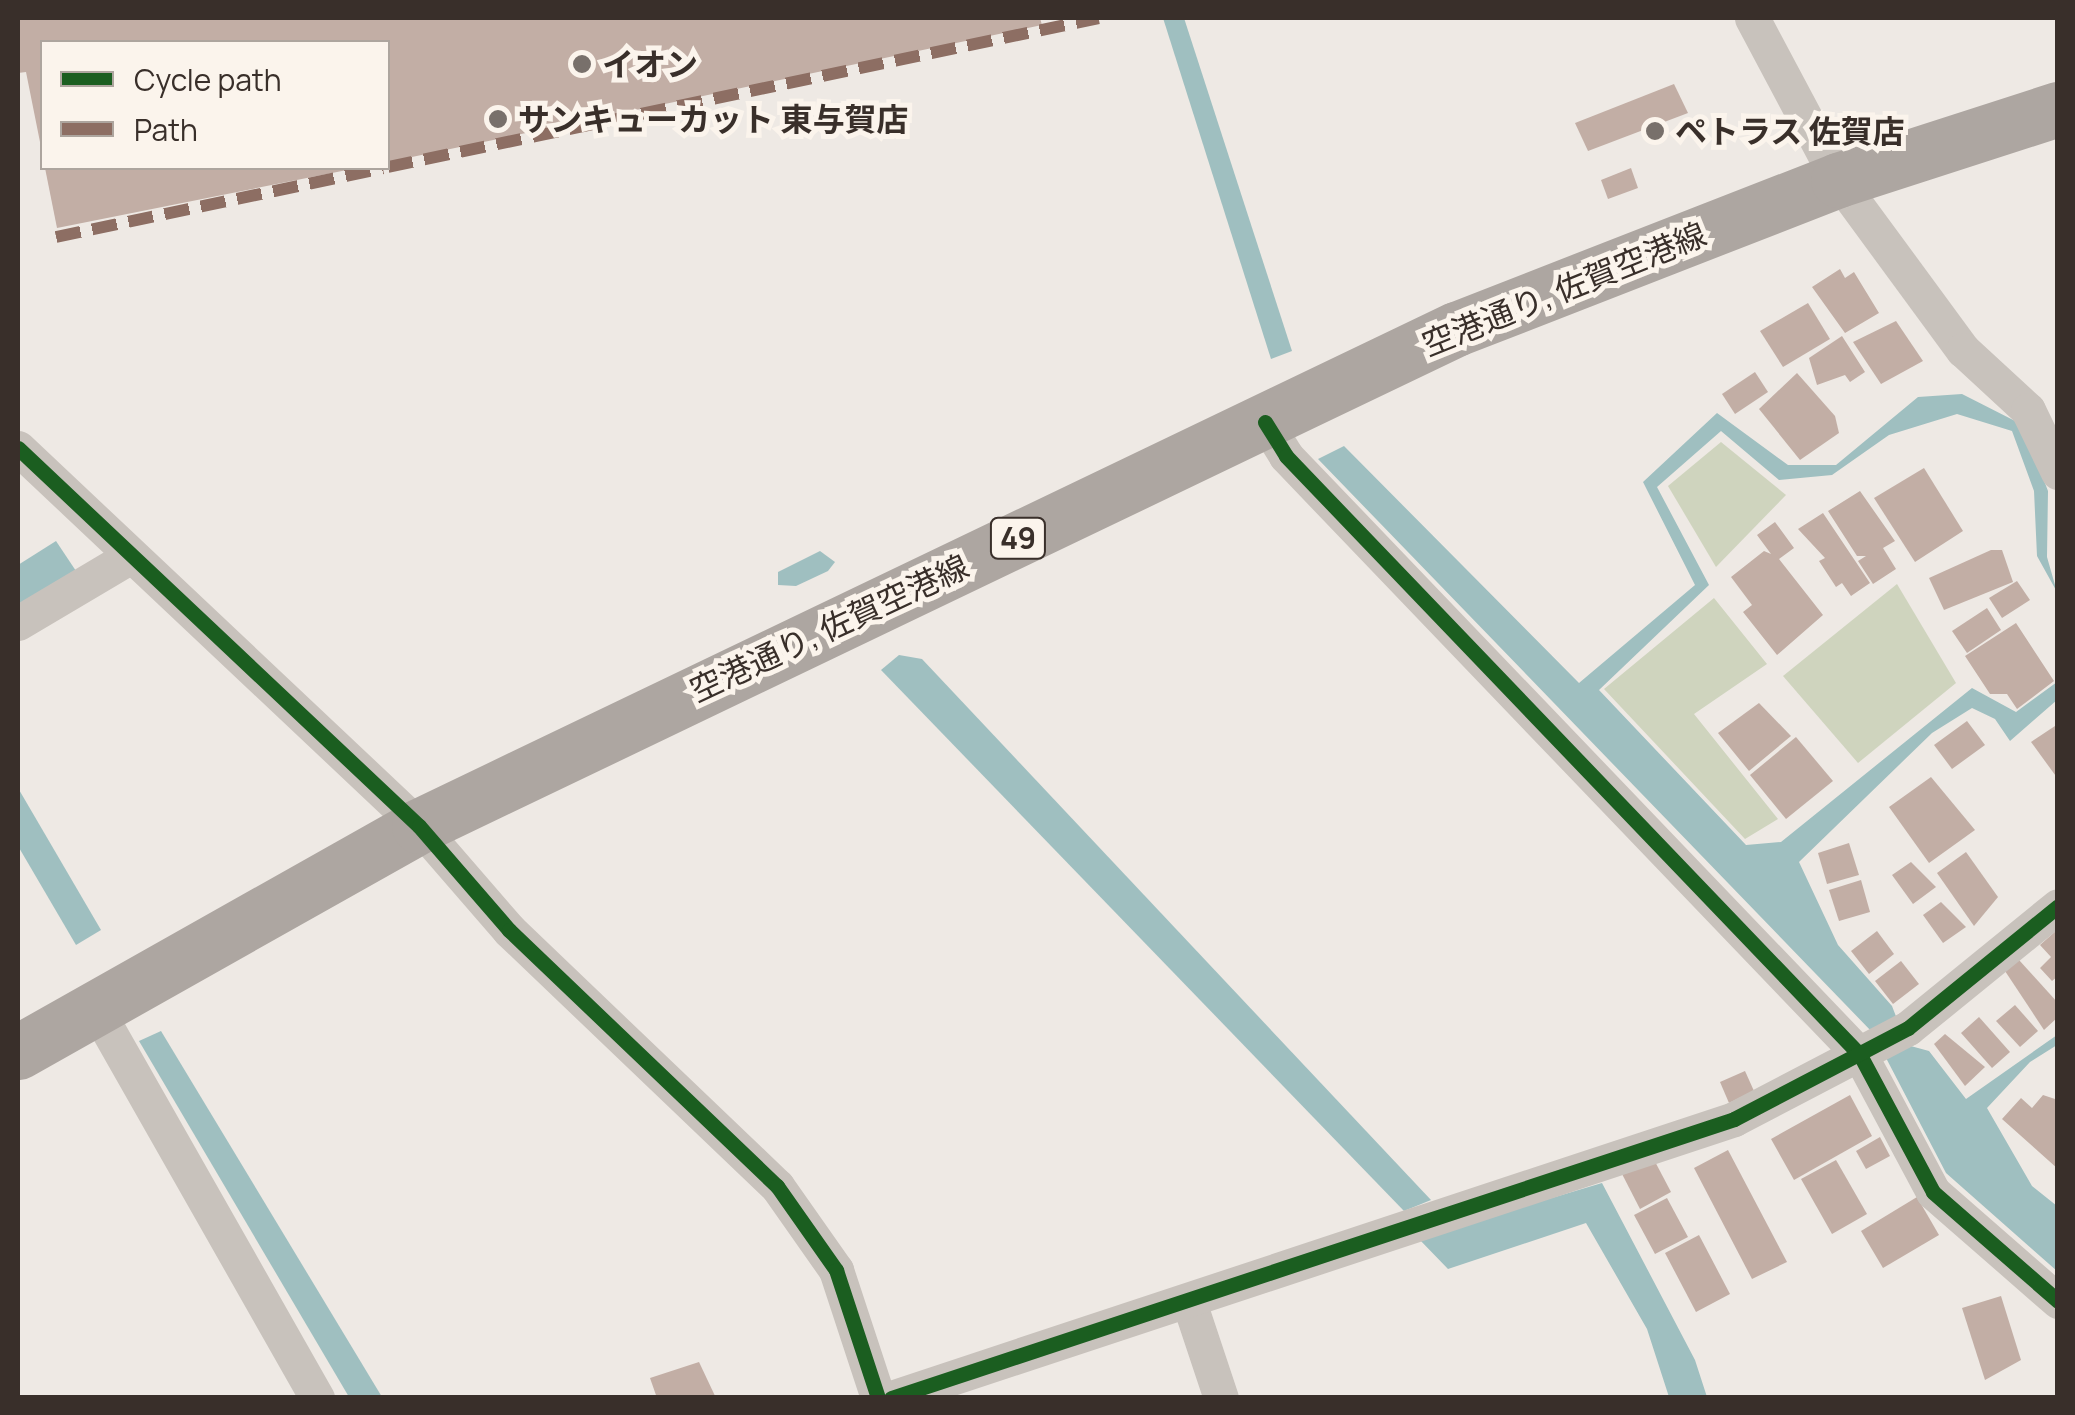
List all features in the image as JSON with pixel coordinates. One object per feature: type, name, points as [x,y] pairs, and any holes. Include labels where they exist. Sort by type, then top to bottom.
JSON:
[{"type":"main road","name":"空港通り, 佐賀空港線","points":[[18,1052],[419,826],[1456,329],[1838,180],[2058,110]]},
{"type":"street","points":[[1752,18],[1838,180],[1962,350],[2028,410],[2058,472]]},
{"type":"street","points":[[1264,422],[1286,456],[1860,1055],[1933,1192],[2058,1301]]},
{"type":"street","points":[[18,448],[419,826],[509,930],[776,1186],[836,1270],[878,1398]]},
{"type":"street","points":[[18,623],[131,556]]},
{"type":"street","points":[[891,1398],[1734,1119],[1908,1028],[2058,906]]},
{"type":"street","points":[[95,1007],[317,1398]]},
{"type":"street","points":[[1189,1302],[1221,1398]]},
{"type":"green space","points":[[1721,442],[1786,495],[1716,567],[1668,486]]},
{"type":"green space","points":[[1897,584],[1956,683],[1858,763],[1783,676]]},
{"type":"green space","points":[[1714,598],[1767,664],[1694,714],[1778,819],[1745,839],[1604,689]]},
{"type":"water","points":[[1163,18],[1184,18],[1292,351],[1271,359]]},
{"type":"water","points":[[1962,394],[2023,425],[2048,491],[2047,557],[2057,592],[2037,556],[2034,491],[2012,431],[1957,414],[1889,435],[1832,475],[1779,480],[1721,431],[1657,487],[1709,585],[1599,690],[1746,845],[1781,842],[1972,688],[2016,712],[2057,682],[2057,700],[2010,741],[1995,719],[1972,708],[1932,733],[1799,862],[1838,945],[1892,1006],[1907,1045],[1929,1051],[1966,1099],[2057,1035],[2057,1045],[2030,1062],[1987,1108],[2032,1186],[2057,1206],[2057,1271],[1946,1173],[1873,1033],[1318,459],[1344,446],[1579,683],[1695,585],[1643,482],[1717,413],[1788,465],[1836,465],[1918,397]]},
{"type":"water","points":[[56,541],[78,574],[18,609],[18,565]]},
{"type":"water","points":[[820,551],[835,562],[828,571],[796,586],[778,585],[778,572]]},
{"type":"water","points":[[899,655],[922,659],[1431,1200],[1404,1211],[881,670]]},
{"type":"water","points":[[18,788],[101,930],[76,945],[18,846]]},
{"type":"water","points":[[161,1031],[382,1397],[349,1397],[139,1041]]},
{"type":"water","points":[[1602,1183],[1695,1360],[1707,1397],[1669,1397],[1647,1329],[1586,1223],[1448,1269],[1418,1238]]},
{"type":"building","name":"イオン","points":[[18,18],[1040,18],[1042,25],[390,162],[390,40],[40,40],[40,142],[26,72],[18,73]]},
{"type":"building","points":[[1674,84],[1688,113],[1588,151],[1575,123]]},
{"type":"building","points":[[1631,168],[1638,188],[1608,199],[1601,180]]},
{"type":"building","points":[[45,170],[347,170],[57,228]]},
{"type":"building","points":[[1840,269],[1845,278],[1854,272],[1879,313],[1845,333],[1812,287]]},
{"type":"building","points":[[1808,303],[1830,339],[1783,367],[1760,331]]},
{"type":"building","points":[[1896,321],[1923,361],[1881,384],[1853,342]]},
{"type":"building","points":[[1842,336],[1865,372],[1850,382],[1845,375],[1817,385],[1809,358]]},
{"type":"building","points":[[1755,372],[1768,392],[1735,414],[1722,394]]},
{"type":"building","points":[[1797,373],[1835,416],[1839,433],[1800,460],[1759,409]]},
{"type":"building","points":[[1924,468],[1963,531],[1915,562],[1874,498]]},
{"type":"building","points":[[1860,491],[1895,541],[1883,548],[1896,569],[1873,584],[1858,561],[1866,556],[1857,556],[1828,511]]},
{"type":"building","points":[[1823,513],[1870,583],[1851,596],[1842,583],[1836,587],[1819,561],[1825,558],[1798,529]]},
{"type":"building","points":[[1775,522],[1794,548],[1779,559],[1823,615],[1777,655],[1743,612],[1752,605],[1731,577],[1764,551],[1771,554],[1757,535]]},
{"type":"building","points":[[1991,550],[2002,550],[2013,582],[1944,610],[1929,578]]},
{"type":"building","points":[[2017,581],[2030,600],[2002,618],[1989,598]]},
{"type":"building","points":[[1987,608],[2001,630],[1967,653],[1952,631]]},
{"type":"building","points":[[2016,623],[2054,681],[2017,709],[2007,694],[1990,694],[1965,656]]},
{"type":"building","points":[[1759,703],[1791,736],[1749,771],[1718,733]]},
{"type":"building","points":[[1967,721],[1985,745],[1952,769],[1934,745]]},
{"type":"building","points":[[2058,724],[2058,779],[2031,742]]},
{"type":"building","points":[[1796,737],[1833,781],[1786,819],[1750,775]]},
{"type":"building","points":[[1931,777],[1975,830],[1929,863],[1889,807]]},
{"type":"building","points":[[1849,843],[1859,875],[1827,884],[1818,853]]},
{"type":"building","points":[[1966,852],[1998,897],[1974,926],[1937,873]]},
{"type":"building","points":[[1911,862],[1936,887],[1913,904],[1892,875]]},
{"type":"building","points":[[1861,880],[1870,912],[1839,921],[1829,890]]},
{"type":"building","points":[[1941,902],[1966,927],[1943,943],[1923,915]]},
{"type":"building","points":[[2058,929],[2058,976],[2052,981],[2040,968],[2051,957],[2040,945]]},
{"type":"building","points":[[1877,931],[1894,954],[1869,974],[1851,951]]},
{"type":"building","points":[[2019,960],[2058,1003],[2058,1017],[2044,1030],[2005,971]]},
{"type":"building","points":[[1901,961],[1919,984],[1893,1004],[1875,981]]},
{"type":"building","points":[[2015,1005],[2038,1031],[2020,1047],[1996,1021]]},
{"type":"building","points":[[1979,1017],[2010,1052],[1992,1068],[1961,1033]]},
{"type":"building","points":[[1945,1034],[1985,1067],[1965,1086],[1934,1044]]},
{"type":"building","points":[[1745,1071],[1754,1091],[1729,1103],[1720,1082]]},
{"type":"building","points":[[1850,1095],[1872,1136],[1794,1180],[1771,1139]]},
{"type":"building","points":[[2043,1095],[2058,1100],[2058,1169],[2002,1119],[2021,1098],[2032,1108]]},
{"type":"building","points":[[1880,1137],[1890,1156],[1866,1169],[1856,1151]]},
{"type":"building","points":[[1728,1150],[1787,1262],[1752,1279],[1694,1168]]},
{"type":"building","points":[[1651,1154],[1671,1192],[1640,1209],[1620,1170]]},
{"type":"building","points":[[1836,1160],[1867,1214],[1832,1234],[1801,1179]]},
{"type":"building","points":[[1917,1197],[1939,1235],[1883,1268],[1861,1231]]},
{"type":"building","points":[[1667,1198],[1688,1237],[1655,1254],[1634,1215]]},
{"type":"building","points":[[1699,1235],[1730,1294],[1696,1312],[1665,1253]]},
{"type":"building","points":[[2001,1296],[2021,1360],[1985,1380],[1962,1308]]},
{"type":"building","points":[[699,1362],[716,1398],[657,1398],[650,1378]]},
{"type":"marked path","points":[[390,167],[1099,18]]},
{"type":"marked path","points":[[56,237],[374,170]]},
{"type":"cycle path","points":[[1265,422],[1286,456],[1860,1055],[1933,1192],[2058,1301]]},
{"type":"cycle path","points":[[18,448],[419,826],[509,930],[777,1186],[836,1270],[878,1398]]},
{"type":"cycle path","points":[[891,1398],[1734,1119],[1908,1028],[2058,906]]},
{"type":"place","name":"イオン","points":[[582,64]]},
{"type":"place","name":"サンキューカット 東与賀店","points":[[498,119]]},
{"type":"place","name":"ペトラス 佐賀店","points":[[1655,131]]}]
